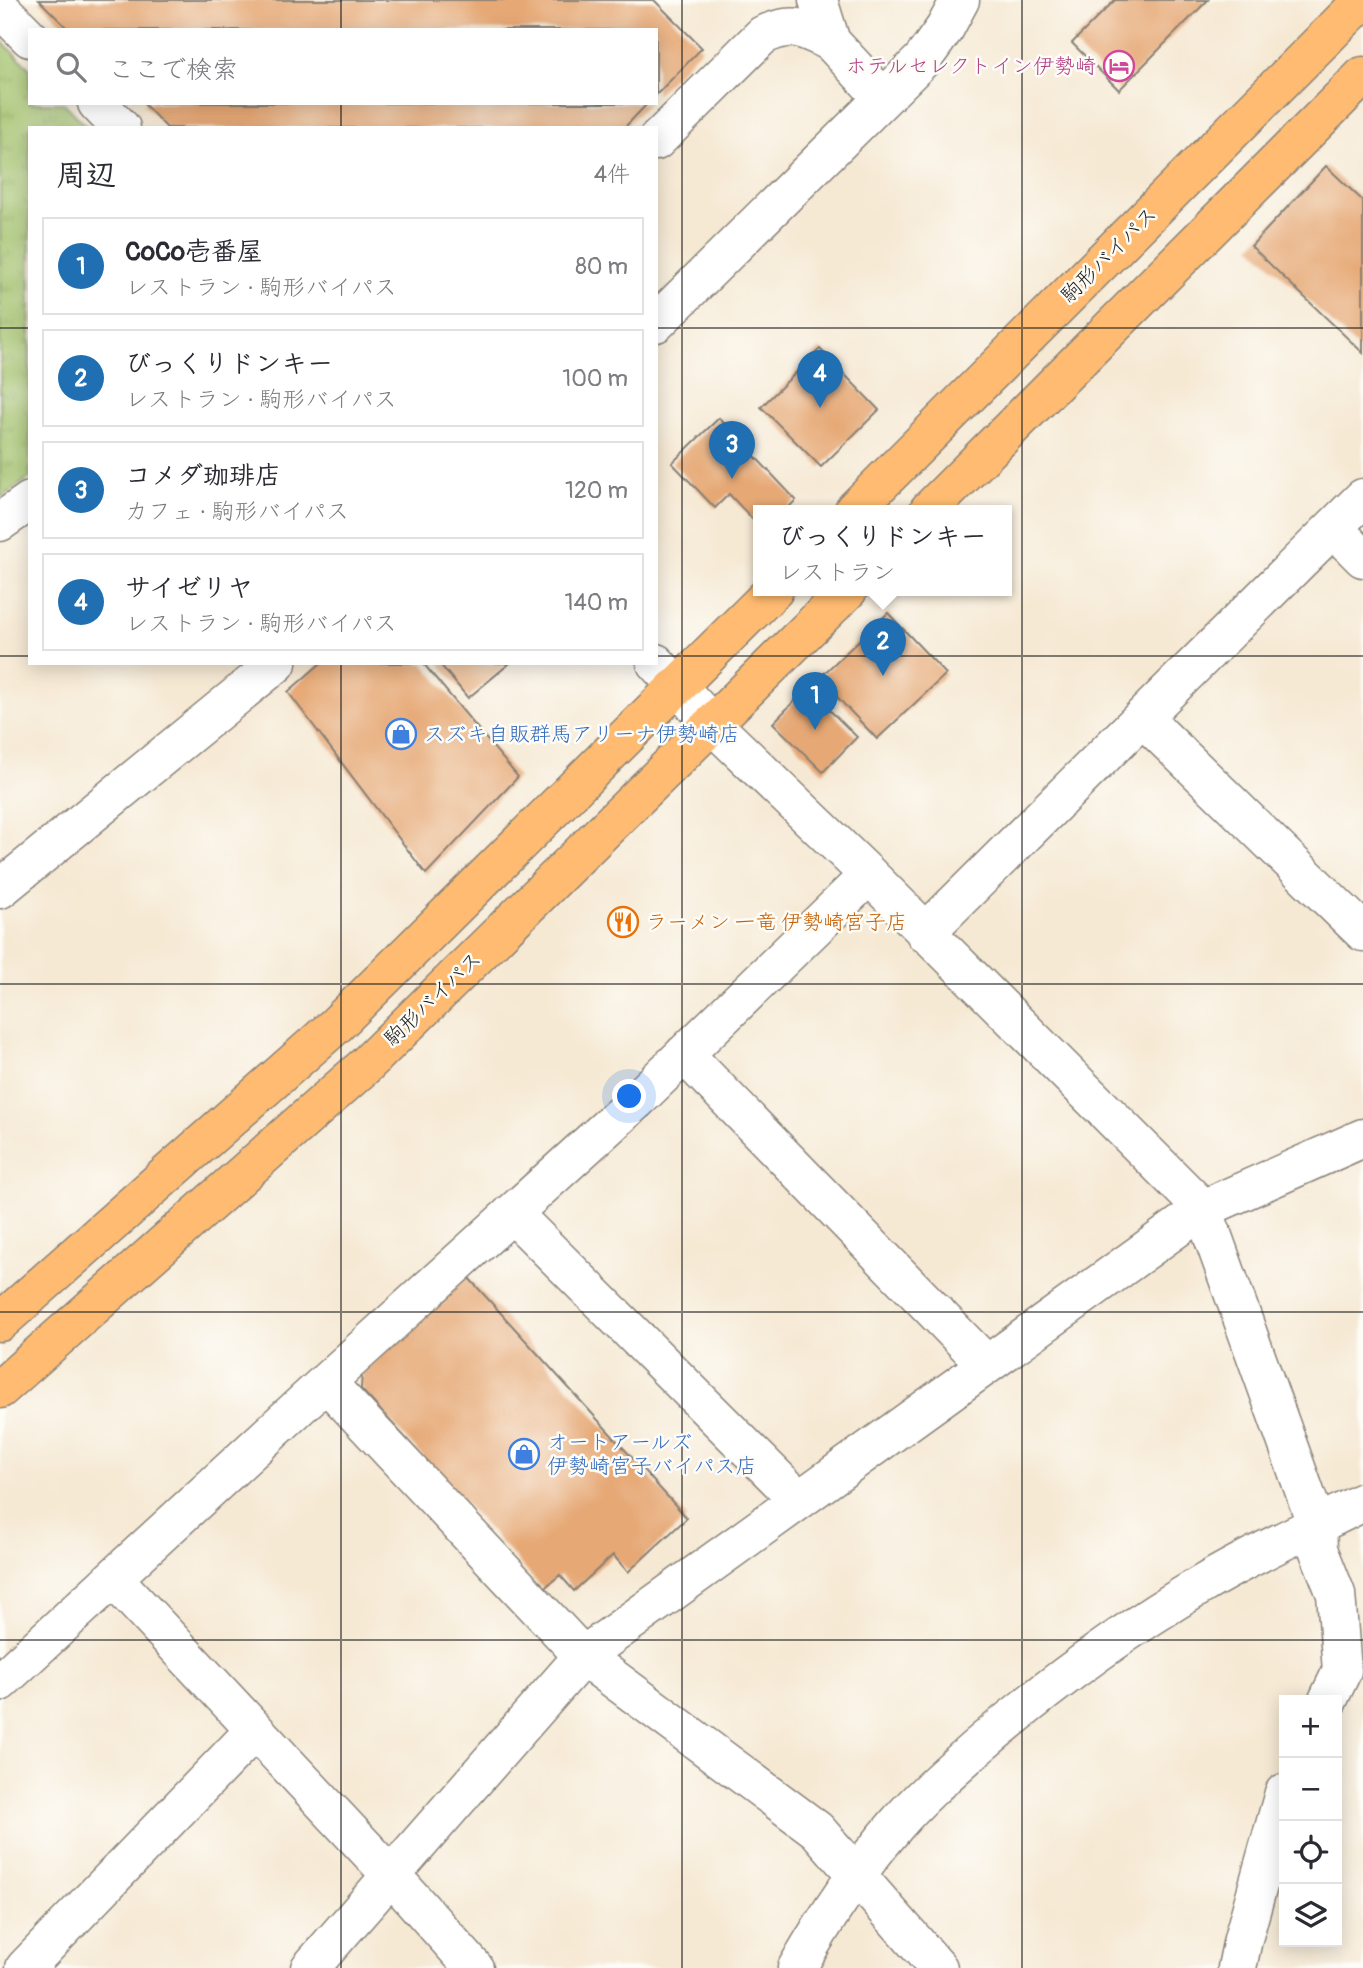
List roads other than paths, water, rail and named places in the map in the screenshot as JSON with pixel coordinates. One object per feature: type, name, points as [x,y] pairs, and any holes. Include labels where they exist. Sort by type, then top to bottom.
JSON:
[{"type":"main road","name":"駒形バイパス","points":[[859,505],[1363,0]]},
{"type":"main road","points":[[934,505],[1363,76]]},
{"type":"main road","points":[[0,1322],[336,1025],[667,674],[766,596]]},
{"type":"main road","name":"駒形バイパス","points":[[0,1389],[366,1065],[842,596]]},
{"type":"street","points":[[818,0],[831,42]]},
{"type":"street","points":[[658,321],[922,60],[945,29],[960,0]]},
{"type":"street","points":[[0,8],[28,35]]},
{"type":"street","points":[[658,139],[763,35],[782,26],[803,29],[831,42],[883,98]]},
{"type":"street","points":[[98,105],[119,126]]},
{"type":"street","points":[[925,933],[1363,498]]},
{"type":"street","points":[[0,522],[28,502]]},
{"type":"street","points":[[1333,528],[1363,558]]},
{"type":"street","points":[[0,889],[275,665]]},
{"type":"street","points":[[667,674],[713,725],[869,875],[1203,1209],[1317,1525],[1318,1549],[1336,1594],[1342,1671],[1330,1695]]},
{"type":"street","points":[[1143,718],[1363,932]]},
{"type":"street","points":[[0,1682],[636,1101],[869,875]]},
{"type":"street","points":[[684,1054],[986,1364]]},
{"type":"street","points":[[310,1968],[583,1656],[1203,1209],[1363,1138]]},
{"type":"street","points":[[512,1213],[798,1499]]},
{"type":"street","points":[[326,1382],[583,1656],[817,1830],[938,1968]]},
{"type":"street","points":[[797,1968],[856,1875],[897,1823],[952,1769],[1006,1722],[1080,1664],[1205,1582],[1363,1502]]},
{"type":"street","points":[[113,1578],[391,1875],[474,1968]]},
{"type":"street","points":[[25,1968],[255,1730]]},
{"type":"street","points":[[1237,1968],[1279,1811]]},
{"type":"place","name":"ホテルセレクトイン伊勢崎","points":[[1119,66]]},
{"type":"place","name":"サイゼリヤ","points":[[820,408]]},
{"type":"place","name":"コメダ珈琲店","points":[[732,479]]},
{"type":"place","name":"びっくりドンキー","points":[[883,676]]},
{"type":"place","name":"CoCo壱番屋","points":[[815,730]]},
{"type":"place","name":"スズキ自販群馬アリーナ伊勢崎店","points":[[401,734]]},
{"type":"place","name":"ラーメン 一竜 伊勢崎宮子店","points":[[623,922]]},
{"type":"place","name":"オートアールズ 伊勢崎宮子バイパス店","points":[[524,1454]]}]
